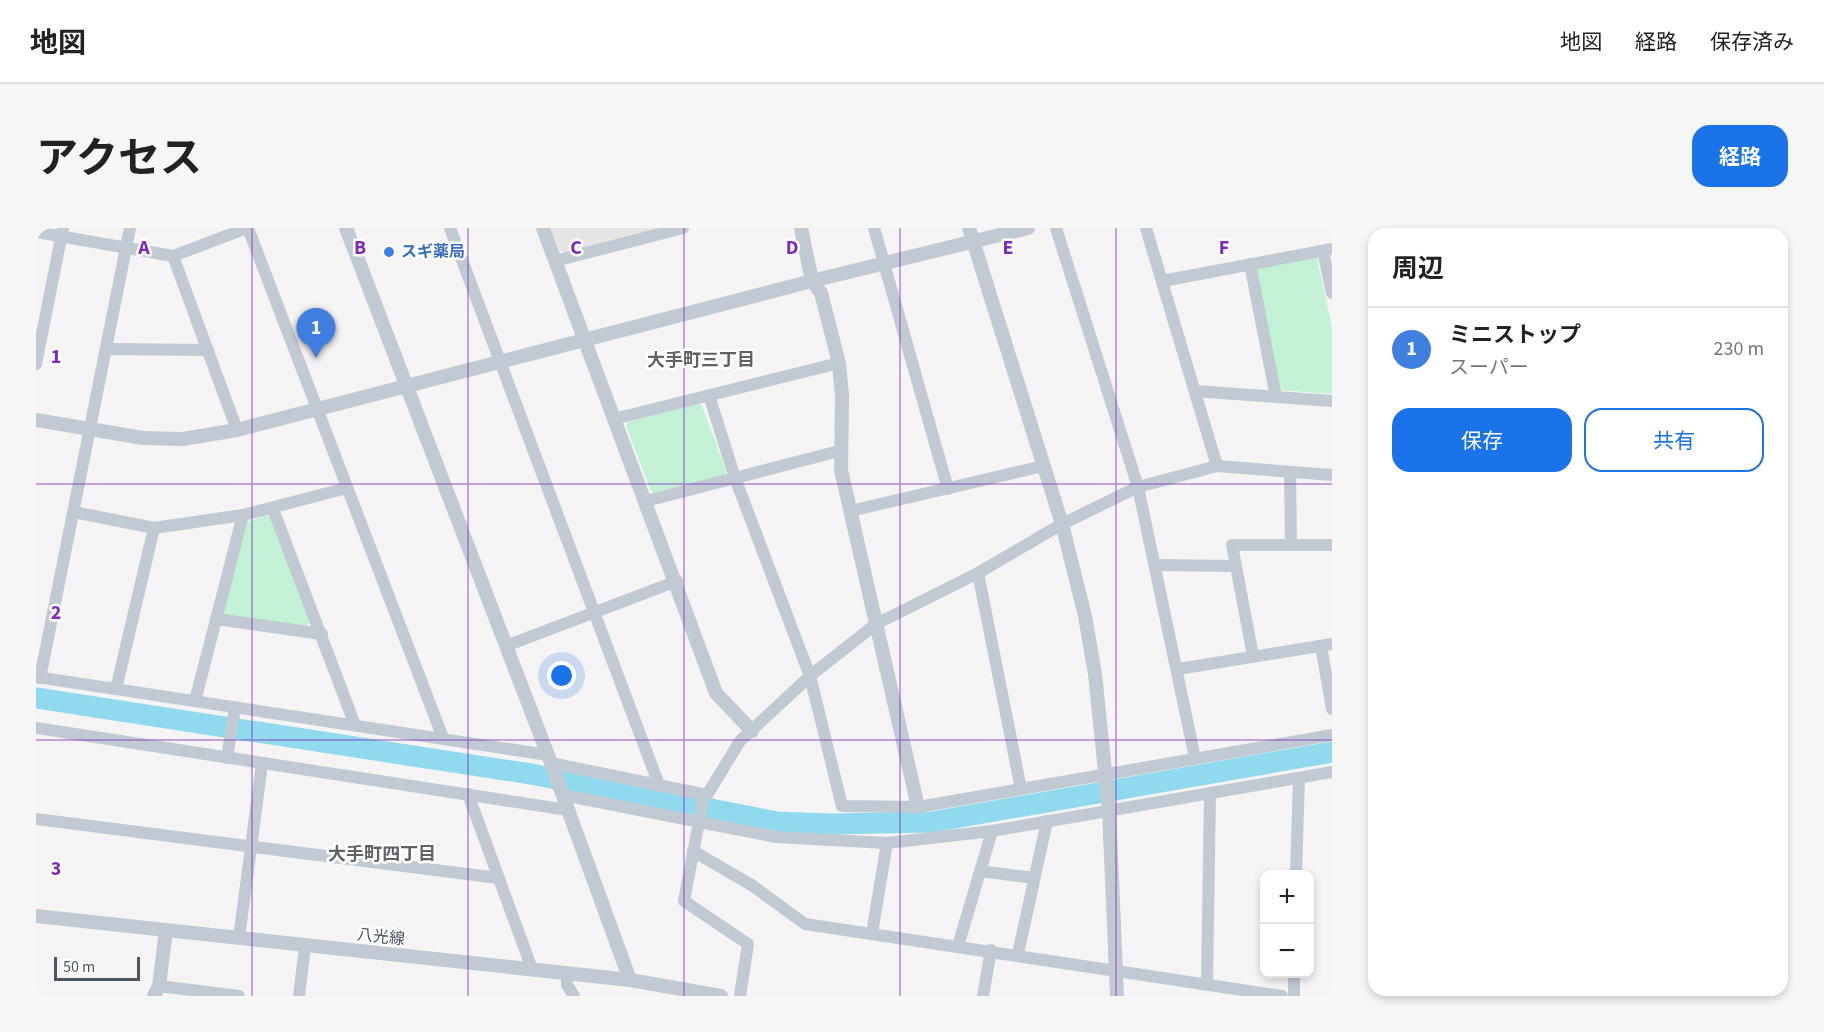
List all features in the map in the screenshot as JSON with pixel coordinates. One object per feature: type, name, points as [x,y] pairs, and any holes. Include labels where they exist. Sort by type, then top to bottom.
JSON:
[{"type":"street","points":[[130,228],[74,512],[38,678],[195,701],[234,710],[443,738],[550,759],[703,797]]},
{"type":"street","points":[[36,232],[62,232],[173,256],[248,228],[443,738]]},
{"type":"street","points":[[346,228],[550,759],[630,980]]},
{"type":"street","points":[[450,228],[659,785]]},
{"type":"street","points":[[543,228],[716,693],[752,731]]},
{"type":"street","points":[[555,261],[683,228]]},
{"type":"street","points":[[801,228],[812,281],[821,293],[839,363],[842,396],[839,451],[850,511],[918,807]]},
{"type":"street","points":[[874,228],[948,489]]},
{"type":"street","points":[[36,420],[143,438],[183,439],[237,430],[884,264],[971,234],[1028,228]]},
{"type":"street","points":[[1056,228],[1138,488],[1195,758]]},
{"type":"street","points":[[1146,228],[1217,466]]},
{"type":"street","points":[[36,364],[62,232]]},
{"type":"street","points":[[971,234],[1062,524],[1085,616],[1095,674],[1109,807],[1117,996]]},
{"type":"street","points":[[1162,281],[1327,250],[1332,293]]},
{"type":"street","points":[[173,256],[237,430]]},
{"type":"street","points":[[1250,264],[1276,397]]},
{"type":"street","points":[[106,349],[208,350]]},
{"type":"street","points":[[614,419],[839,363]]},
{"type":"street","points":[[1195,391],[1332,402]]},
{"type":"street","points":[[709,395],[735,478],[810,676],[842,806],[918,807],[1106,777],[1195,758],[1332,735]]},
{"type":"street","points":[[646,501],[839,451]]},
{"type":"street","points":[[850,511],[1043,466]]},
{"type":"street","points":[[740,996],[748,944],[684,901],[703,797],[707,795],[740,741],[810,676],[876,624],[978,573],[1062,524],[1138,488],[1217,466],[1332,475]]},
{"type":"street","points":[[1290,472],[1291,544]]},
{"type":"street","points":[[74,512],[154,528],[273,509],[347,488]]},
{"type":"street","points":[[273,509],[355,725]]},
{"type":"street","points":[[195,701],[243,515]]},
{"type":"street","points":[[116,689],[154,528]]},
{"type":"street","points":[[1253,656],[1232,545],[1332,545]]},
{"type":"street","points":[[1155,565],[1235,566]]},
{"type":"street","points":[[978,573],[1021,789]]},
{"type":"street","points":[[506,646],[676,581]]},
{"type":"street","points":[[216,619],[322,634]]},
{"type":"street","points":[[1178,669],[1326,645],[1332,709]]},
{"type":"street","points":[[228,755],[234,710]]},
{"type":"street","points":[[36,728],[228,755],[262,764],[568,810]]},
{"type":"street","points":[[239,938],[262,764]]},
{"type":"street","points":[[563,795],[699,819],[776,837],[887,843],[992,831],[1109,807],[1210,793],[1332,772]]},
{"type":"street","points":[[1296,870],[1299,778]]},
{"type":"street","points":[[1206,984],[1210,793]]},
{"type":"street","points":[[468,794],[532,969]]},
{"type":"street","points":[[36,819],[498,878]]},
{"type":"street","points":[[1017,954],[1047,821]]},
{"type":"street","points":[[958,946],[992,831]]},
{"type":"street","points":[[872,933],[887,843]]},
{"type":"street","points":[[693,850],[753,886],[805,924],[991,950],[1282,996]]},
{"type":"street","points":[[980,871],[1034,878]]},
{"type":"street","name":"八光線","points":[[36,916],[630,980],[665,991],[722,996]]},
{"type":"street","points":[[166,930],[156,991],[231,996]]},
{"type":"street","points":[[299,996],[305,946]]},
{"type":"street","points":[[983,996],[991,950]]},
{"type":"street","points":[[567,973],[567,985],[574,996]]},
{"type":"street","points":[[1294,978],[1294,996]]},
{"type":"shaded area","points":[[551,228],[664,228],[564,253],[560,251]]},
{"type":"green space","points":[[1317,258],[1332,328],[1332,394],[1280,390],[1255,268]]},
{"type":"green space","points":[[698,403],[702,406],[726,470],[725,475],[655,493],[651,491],[626,426],[629,422]]},
{"type":"green space","points":[[266,515],[270,517],[310,622],[305,628],[225,616],[223,612],[247,522]]},
{"type":"waterway","points":[[36,698],[531,774],[777,822],[830,824],[932,822],[1332,752]]},
{"type":"place","name":"スギ薬局","points":[[389,252]]},
{"type":"place","name":"ミニストップ","points":[[316,358]]},
{"type":"district","name":"大手町三丁目","points":[[701,360]]},
{"type":"district","name":"大手町四丁目","points":[[382,854]]}]
